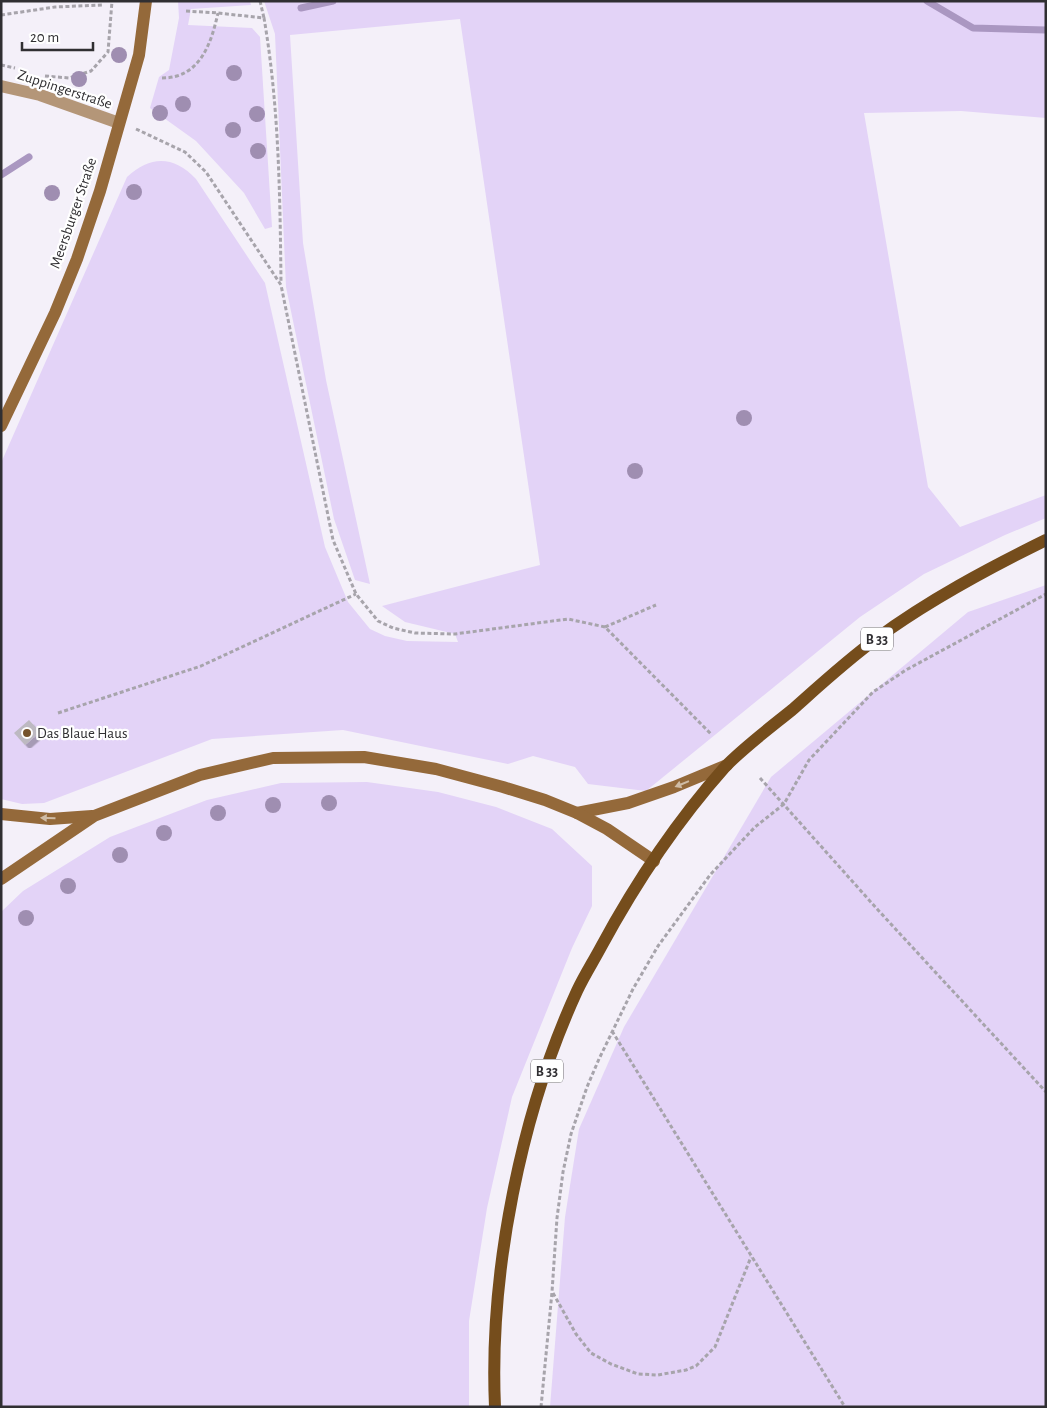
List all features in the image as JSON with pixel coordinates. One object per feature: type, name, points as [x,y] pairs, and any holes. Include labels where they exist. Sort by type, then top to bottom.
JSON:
[{"type":"main road","name":"Meersburger Straße","points":[[1,426],[55,313],[77,259],[100,191],[139,54],[146,1]]},
{"type":"main road","name":"B 33","points":[[495,1407],[497,1302],[505,1238],[518,1172],[535,1105],[577,990],[610,931],[654,861],[686,816],[727,765],[840,668],[876,639],[966,581],[1046,540]]},
{"type":"main road","points":[[2,876],[94,816],[200,775],[273,758],[364,757],[436,769],[512,789],[577,813],[607,828],[654,861]]},
{"type":"main road","points":[[577,813],[628,803],[727,765]]},
{"type":"main road","points":[[1,814],[50,819],[94,816]]},
{"type":"street","name":"Zuppingerstraße","points":[[1,86],[40,95],[119,123]]},
{"type":"path","points":[[36,74],[69,78],[91,71],[108,52],[112,1]]},
{"type":"path","points":[[260,1],[272,65],[280,172],[281,285],[333,540],[356,594],[378,621],[393,628],[415,632],[455,634],[568,619],[605,627],[711,734]]},
{"type":"path","points":[[1,15],[55,7],[102,5]]},
{"type":"path","points":[[186,11],[264,18]]},
{"type":"path","points":[[162,78],[170,78],[185,72],[199,63],[209,46],[218,13]]},
{"type":"path","points":[[1,65],[19,69]]},
{"type":"path","points":[[119,123],[139,130],[185,152],[206,172],[281,285]]},
{"type":"path","points":[[58,713],[200,666],[356,594]]},
{"type":"path","points":[[541,1407],[557,1218],[563,1172],[571,1134],[587,1087],[612,1031],[633,989],[658,946],[710,875],[755,828],[784,804],[809,760],[873,692],[914,666],[1046,594]]},
{"type":"path","points":[[605,627],[656,605]]},
{"type":"path","points":[[760,778],[878,910],[1046,1092]]},
{"type":"path","points":[[612,1031],[845,1407]]},
{"type":"path","points":[[552,1292],[576,1334],[590,1353],[611,1364],[638,1374],[658,1375],[686,1370],[696,1366],[715,1347],[751,1256]]},
{"type":"shaded area","points":[[178,1],[250,1],[251,5],[191,9],[188,25],[252,28],[260,37],[272,227],[265,229],[244,193],[196,141],[150,108],[159,77],[169,70],[179,18]]},
{"type":"shaded area","points":[[264,1],[1046,1],[1046,118],[961,111],[864,113],[928,487],[960,527],[1046,495],[1046,518],[1005,535],[924,574],[860,617],[646,791],[588,784],[575,767],[533,756],[508,764],[343,730],[212,739],[44,803],[22,804],[1,799],[1,463],[127,177],[145,165],[162,161],[171,162],[188,171],[196,179],[265,283],[325,547],[348,602],[370,629],[385,636],[407,641],[458,642],[455,634],[405,622],[382,606],[540,565],[460,19],[290,35],[303,243],[326,380],[370,584],[355,580],[334,519],[286,287],[275,34]]},
{"type":"shaded area","points":[[1046,585],[1046,1407],[550,1407],[565,1217],[579,1129],[624,1027],[771,777],[968,612]]},
{"type":"shaded area","points":[[367,782],[438,792],[496,807],[552,829],[592,866],[592,906],[572,948],[512,1097],[487,1208],[469,1321],[469,1407],[1,1407],[1,912],[23,891],[110,837],[207,800],[281,783]]},
{"type":"building","name":"Das Blaue Haus","points":[[29,720],[40,732],[25,745],[14,733]]},
{"type":"waterway","points":[[301,8],[333,1]]},
{"type":"waterway","points":[[927,1],[973,28],[1046,30]]},
{"type":"waterway","points":[[1,175],[29,157]]},
{"type":"place","name":"Das Blaue Haus","points":[[27,733]]}]
